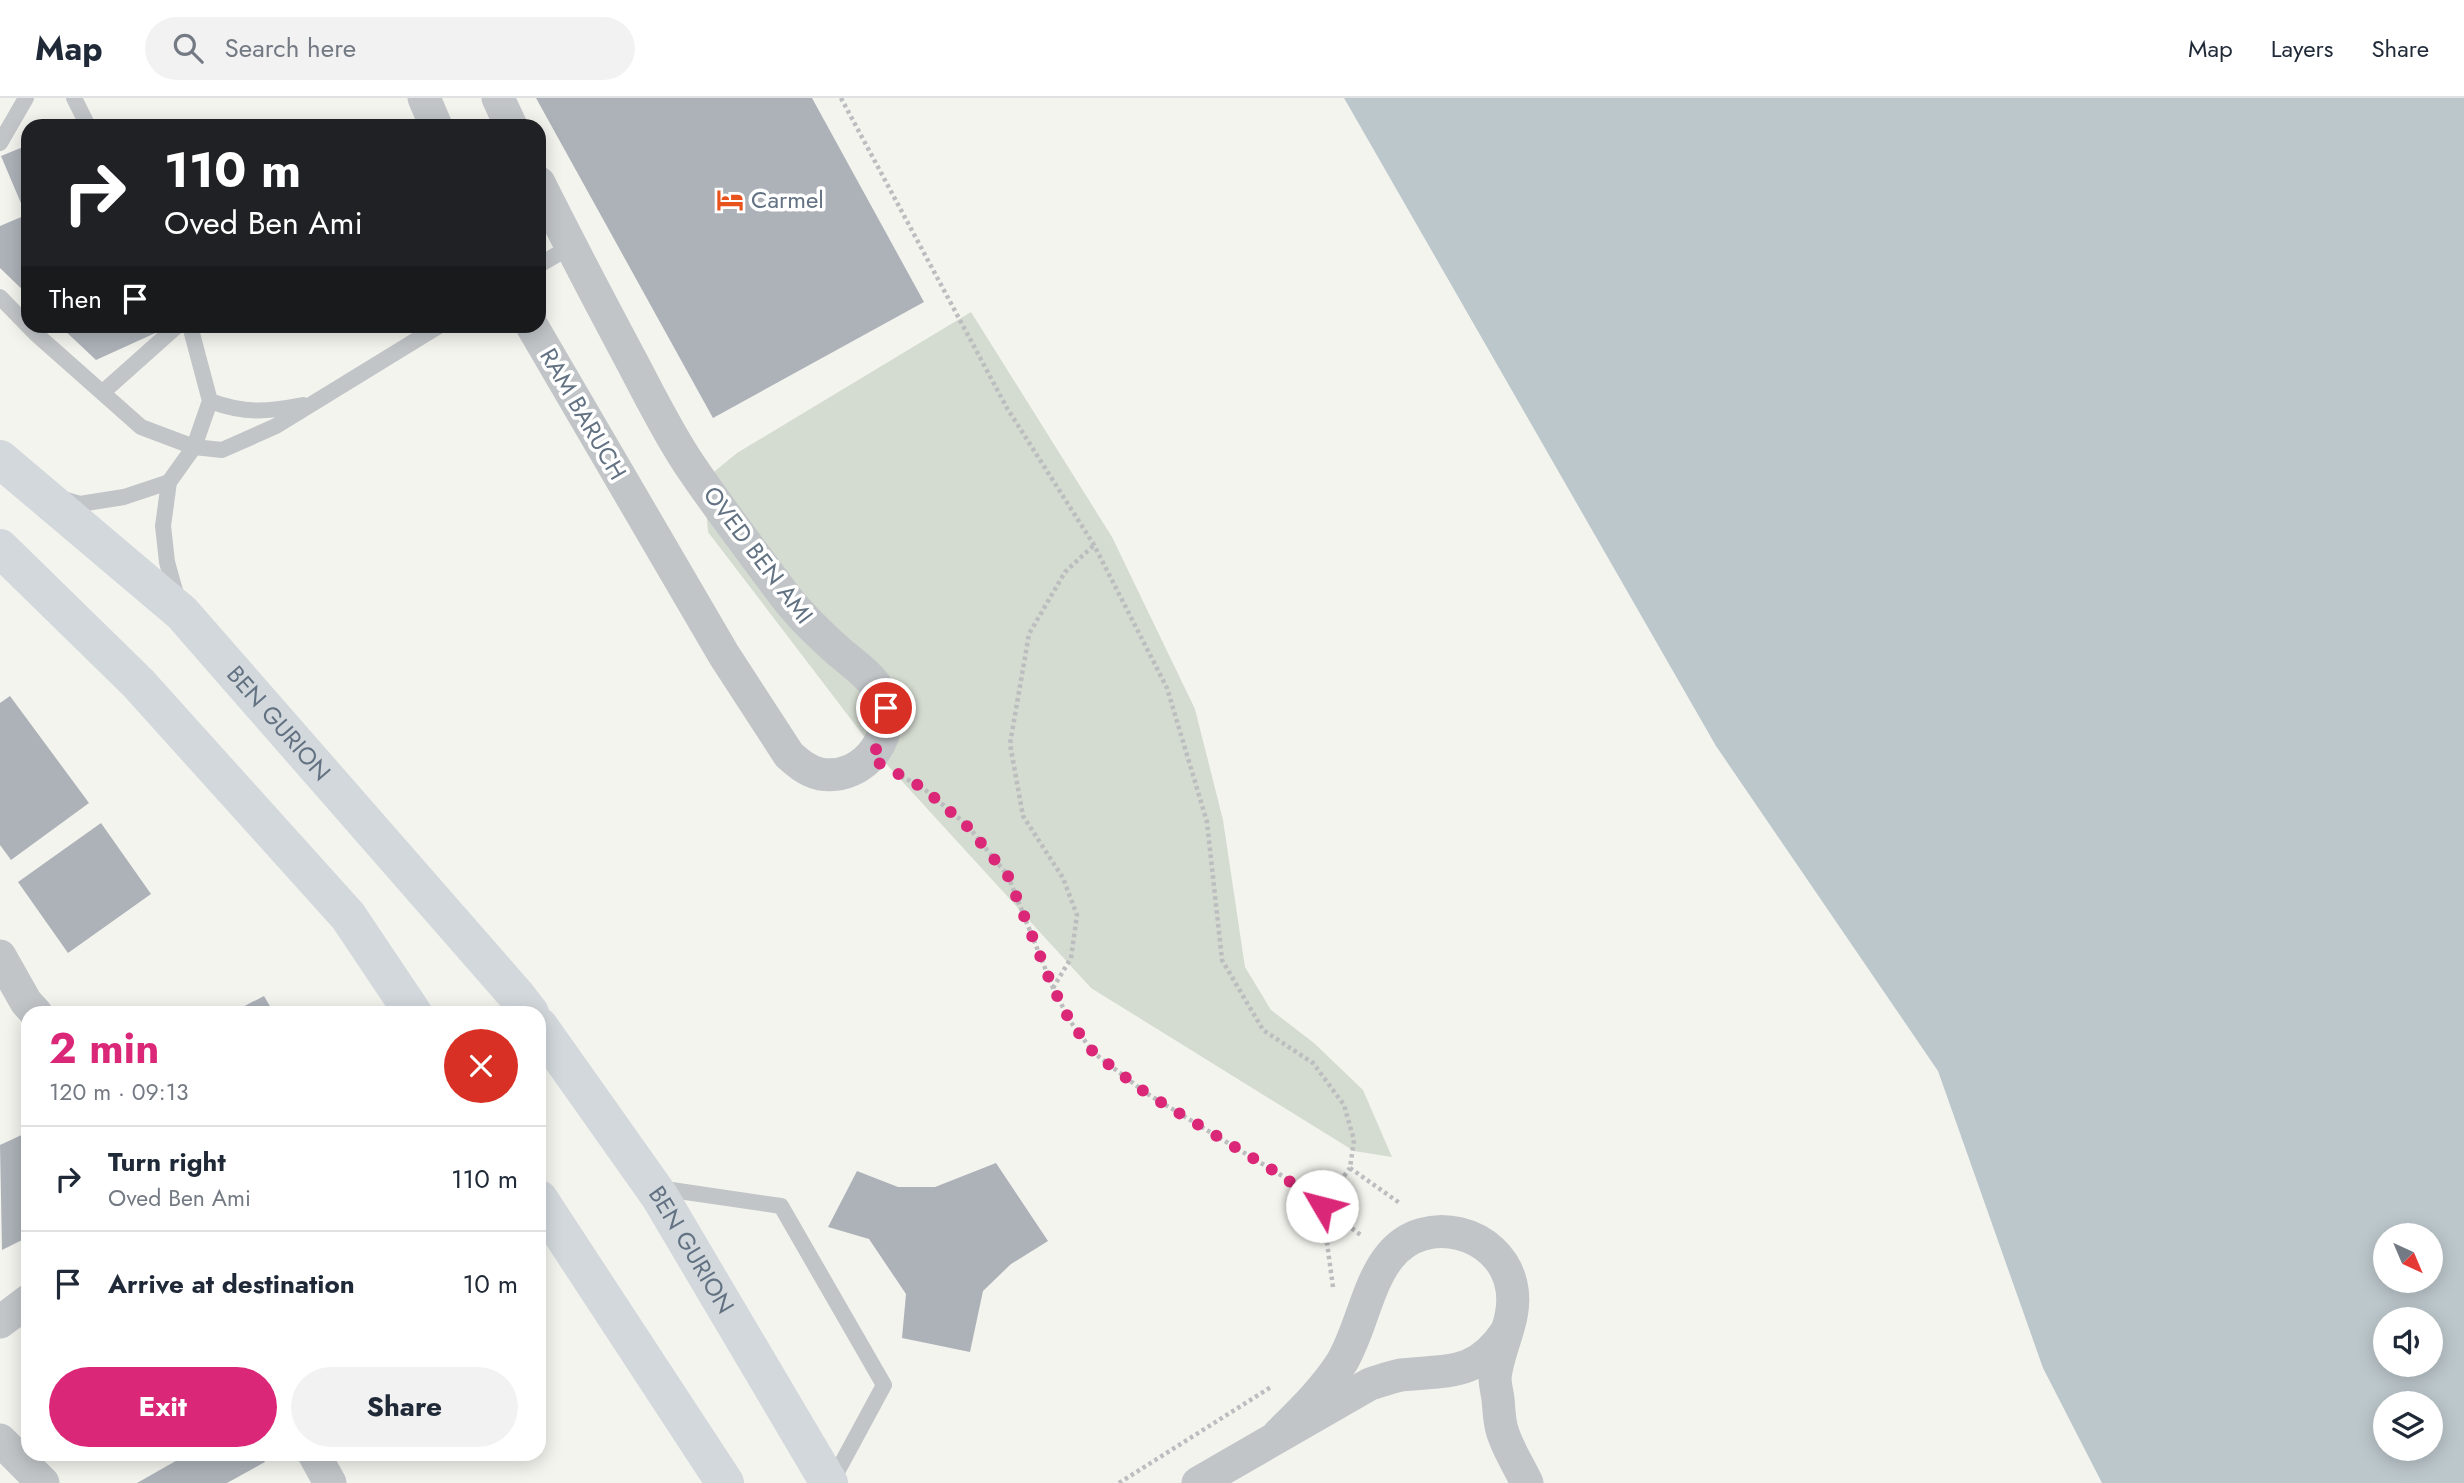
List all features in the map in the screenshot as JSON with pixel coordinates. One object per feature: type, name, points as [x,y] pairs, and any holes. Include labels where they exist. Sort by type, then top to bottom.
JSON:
[{"type":"main road","name":"BEN GURION","points":[[0,459],[182,613],[525,1006]]},
{"type":"main road","points":[[0,548],[138,683],[348,916],[408,1006]]},
{"type":"main road","name":"BEN GURION","points":[[546,1036],[653,1187],[830,1483]]},
{"type":"main road","points":[[546,1210],[725,1483]]},
{"type":"street","points":[[424,98],[433,119]]},
{"type":"street","points":[[498,98],[508,119]]},
{"type":"street","name":"OVED BEN AMI","points":[[546,197],[570,247],[688,463],[788,600],[813,628],[868,677],[879,691],[886,708],[886,726],[881,743],[870,758]]},
{"type":"street","name":"RAM BARUCH","points":[[536,333],[724,655],[789,755],[803,767],[820,774],[838,774],[856,769],[870,758]]},
{"type":"street","points":[[0,956],[30,1006]]},
{"type":"street","points":[[1279,1434],[1318,1394],[1342,1362],[1389,1256],[1408,1241],[1439,1231],[1463,1233],[1484,1244],[1502,1261],[1511,1283],[1514,1306],[1495,1378],[1502,1431],[1527,1483]]},
{"type":"street","points":[[0,1322],[21,1306]]},
{"type":"street","points":[[1198,1483],[1370,1384],[1397,1376],[1463,1369],[1482,1360],[1497,1347],[1508,1330]]},
{"type":"street","points":[[0,1440],[43,1483]]},
{"type":"street","points":[[318,1461],[330,1483]]},
{"type":"lane","points":[[0,144],[26,98]]},
{"type":"lane","points":[[74,98],[84,119]]},
{"type":"lane","points":[[546,261],[570,247]]},
{"type":"lane","points":[[0,297],[21,314]]},
{"type":"lane","points":[[44,333],[141,427],[194,447],[222,450],[276,426],[427,333]]},
{"type":"lane","points":[[103,392],[169,333]]},
{"type":"lane","points":[[182,613],[167,562],[163,526],[169,482],[194,447],[210,401],[192,333]]},
{"type":"lane","points":[[210,401],[234,410],[265,412],[310,404]]},
{"type":"lane","points":[[40,493],[80,504],[124,497],[169,482]]},
{"type":"lane","points":[[653,1187],[781,1206],[884,1385],[830,1483]]},
{"type":"path","points":[[841,98],[1007,408],[1094,545],[1167,688],[1208,822],[1222,960],[1263,1030],[1313,1063],[1344,1105],[1353,1140],[1350,1168],[1322,1206],[1333,1289]]},
{"type":"path","points":[[1053,988],[1071,958],[1077,915],[1063,878],[1023,816],[1010,744],[1029,634],[1065,572],[1094,545]]},
{"type":"path","points":[[870,758],[923,788],[968,827],[1008,876],[1053,988],[1070,1021],[1094,1053],[1146,1093],[1284,1177],[1389,1256]]},
{"type":"path","points":[[1350,1168],[1439,1231]]},
{"type":"path","points":[[1119,1483],[1282,1381]]},
{"type":"shaded area","points":[[1344,98],[2464,98],[2464,1483],[2102,1483],[2043,1368],[1938,1071],[1716,746]]},
{"type":"shaded area","points":[[971,312],[1112,537],[1195,709],[1223,820],[1245,967],[1271,1010],[1314,1043],[1363,1090],[1392,1157],[1354,1151],[1091,988],[879,756],[708,532],[704,480],[737,453]]},
{"type":"building","name":"Carmel","points":[[536,98],[812,98],[924,302],[713,418]]},
{"type":"building","points":[[21,148],[21,203],[1,156]]},
{"type":"building","points":[[21,217],[21,288],[0,268],[0,226]]},
{"type":"building","points":[[67,333],[155,333],[96,360]]},
{"type":"building","points":[[10,696],[89,803],[11,860],[0,845],[0,703]]},
{"type":"building","points":[[101,823],[151,894],[68,953],[18,882]]},
{"type":"building","points":[[264,996],[270,1006],[245,1006]]},
{"type":"building","points":[[21,1135],[21,1240],[2,1250],[0,1145]]},
{"type":"building","points":[[996,1163],[1048,1241],[1011,1264],[983,1291],[970,1352],[902,1338],[906,1294],[869,1239],[828,1227],[857,1171],[898,1187],[935,1187]]},
{"type":"building","points":[[176,1461],[265,1462],[227,1483],[137,1483]]},
{"type":"place","name":"Carmel","points":[[730,200]]},
{"type":"route","points":[[886,708],[886,726],[881,743],[870,758],[923,788],[968,827],[1008,876],[1053,988],[1070,1021],[1094,1053],[1146,1093],[1284,1177],[1322,1206]]}]
